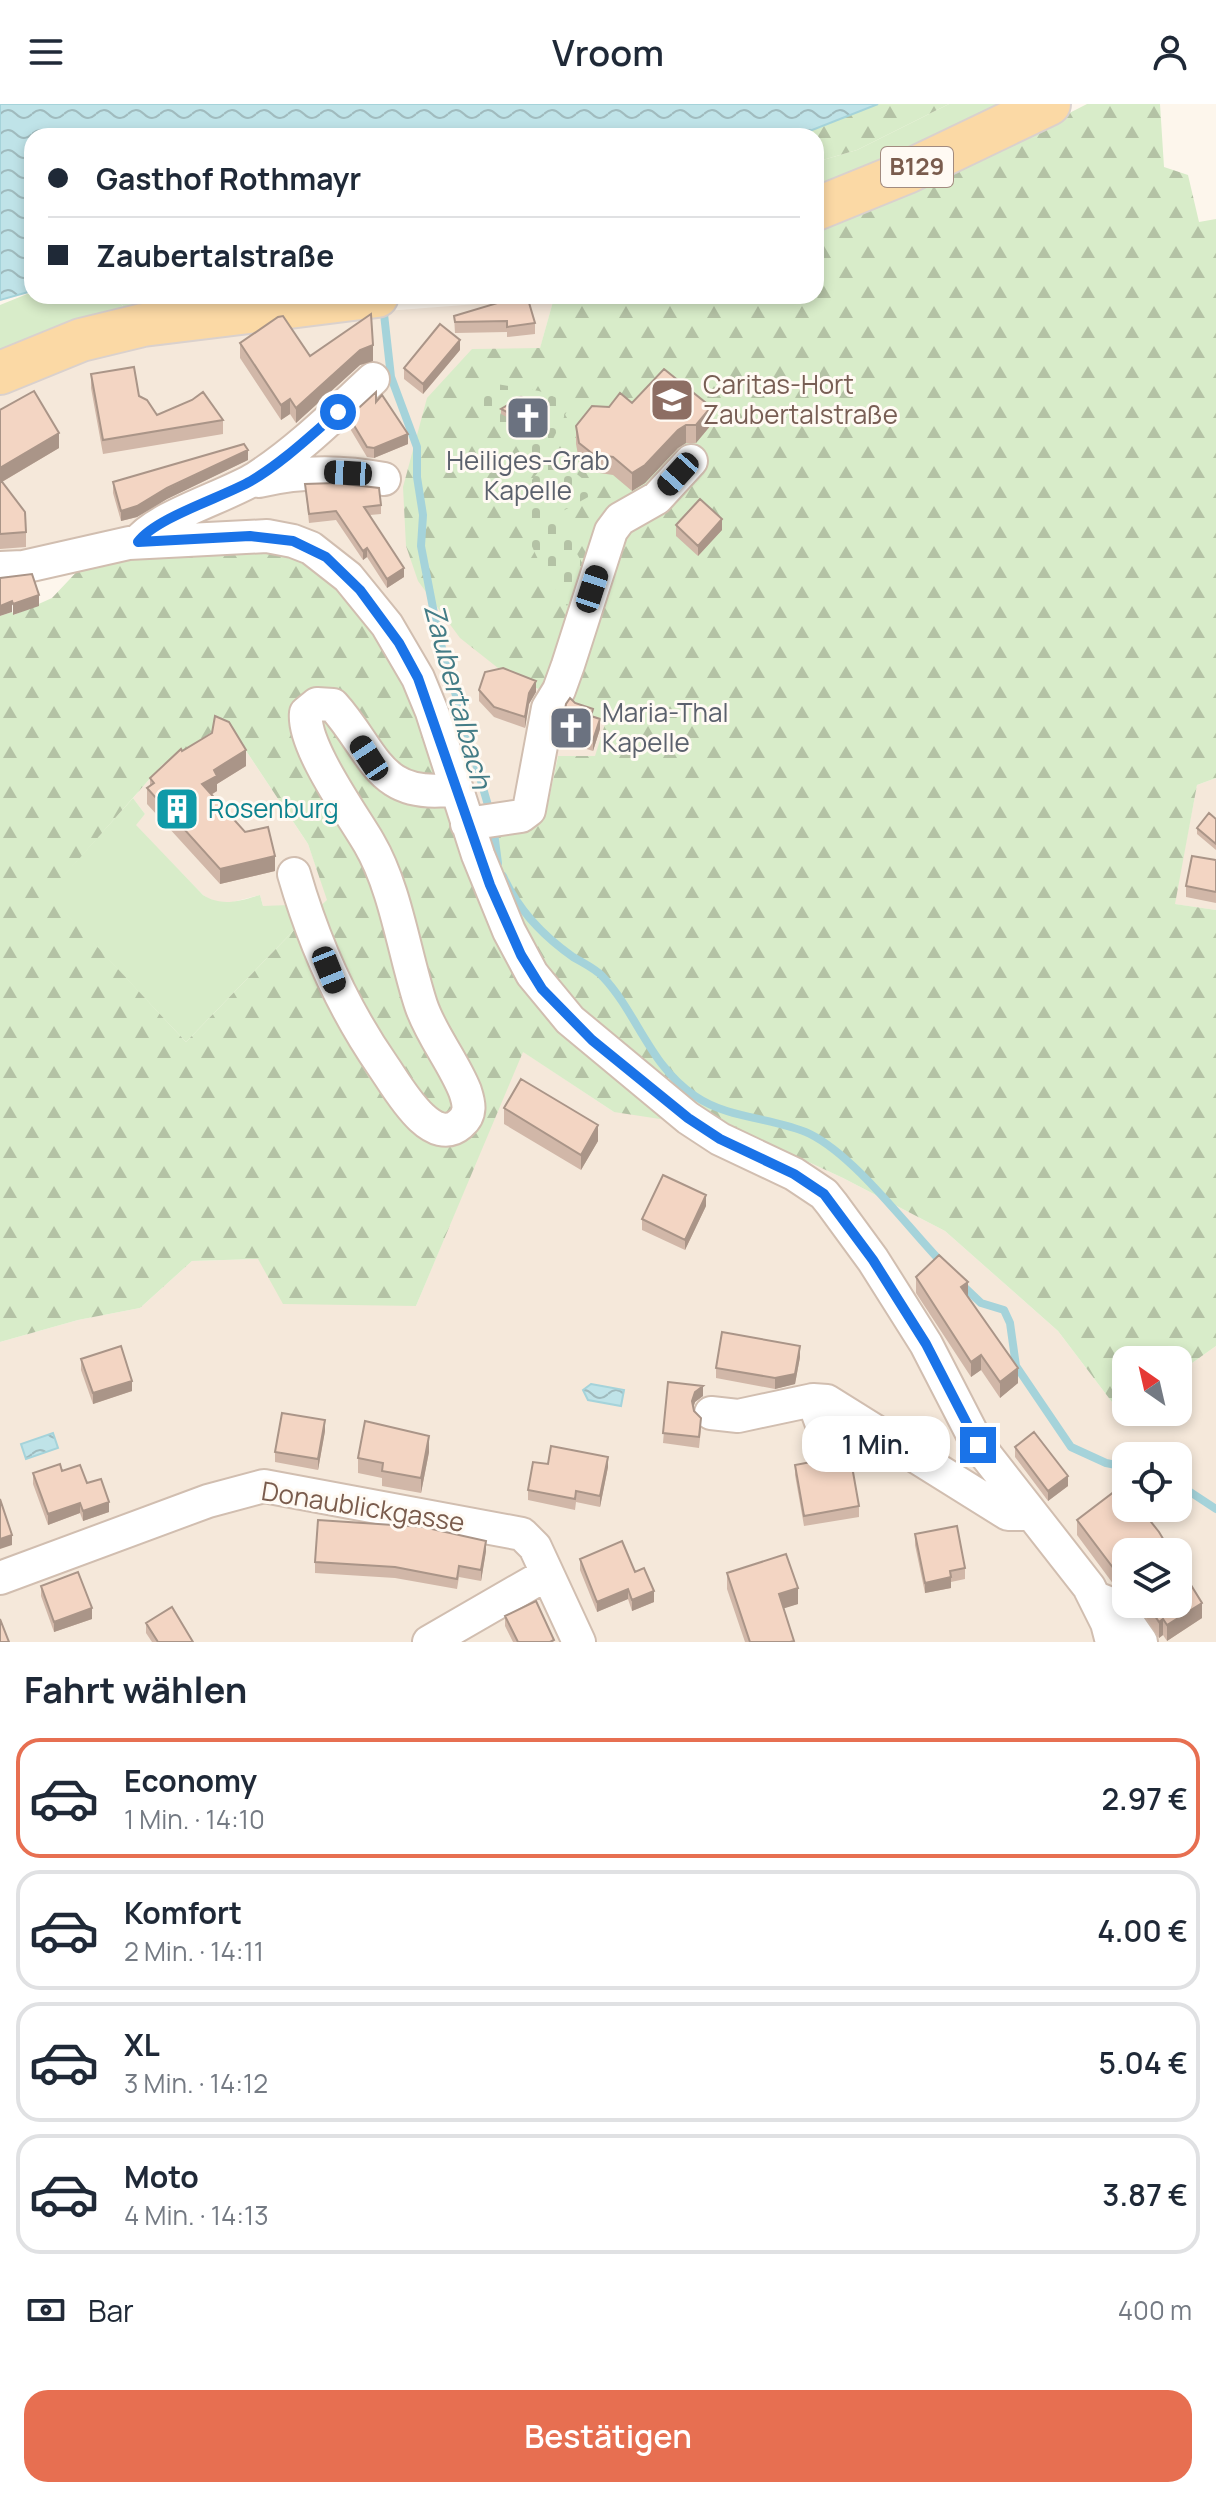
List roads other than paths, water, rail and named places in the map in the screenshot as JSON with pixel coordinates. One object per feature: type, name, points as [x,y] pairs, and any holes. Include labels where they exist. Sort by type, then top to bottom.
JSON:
[{"type":"main road","name":"B129","points":[[824,206],[895,177],[1032,112]]},
{"type":"main road","points":[[0,373],[71,343],[143,325],[312,304]]},
{"type":"street","points":[[138,542],[165,523],[240,486],[298,447],[373,379]]},
{"type":"street","points":[[487,821],[524,815],[530,805],[548,708],[568,665],[611,531],[620,519],[657,498],[691,461]]},
{"type":"street","points":[[240,486],[273,477],[316,473],[348,473],[384,479]]},
{"type":"street","points":[[0,568],[23,567],[108,546],[138,542],[267,536],[302,544],[326,557],[348,577],[372,603],[407,657],[432,712],[456,789],[487,821],[509,931],[532,974],[554,1003],[592,1040],[695,1124],[794,1174],[824,1194],[873,1260],[926,1344],[978,1445],[1077,1569],[1097,1600],[1112,1642]]},
{"type":"street","points":[[294,874],[306,914],[341,999],[353,1020],[414,1110],[434,1128],[443,1131],[452,1129],[467,1116],[470,1104],[422,1008],[376,857],[317,755],[307,729],[306,713],[317,704],[333,705],[369,758],[394,780],[413,789],[434,792],[456,789]]},
{"type":"street","points":[[711,1413],[738,1416],[813,1400],[835,1405],[1008,1514],[1022,1514],[1027,1510]]},
{"type":"street","points":[[813,1400],[824,1430],[824,1459]]},
{"type":"street","name":"Donaublickgasse","points":[[0,1578],[208,1501],[264,1486],[522,1534],[535,1547],[579,1642]]},
{"type":"street","points":[[429,1642],[547,1574]]},
{"type":"street","points":[[1097,1600],[1116,1606],[1141,1642]]},
{"type":"water","points":[[0,104],[878,104],[817,128],[24,128],[24,293],[0,300]]},
{"type":"water","points":[[591,1384],[624,1390],[621,1406],[588,1400],[583,1390]]},
{"type":"water","points":[[53,1433],[58,1448],[26,1459],[21,1444]]},
{"type":"waterway","name":"Zaubertalbach","points":[[383,305],[391,377],[417,447],[417,477],[423,515],[421,546],[438,634],[490,812]]},
{"type":"waterway","name":"Zaubertalbach","points":[[493,825],[498,863]]},
{"type":"waterway","name":"Zaubertalbach","points":[[503,876],[516,900],[542,931],[603,977],[615,991],[655,1055],[680,1084],[695,1096],[723,1110],[796,1128],[827,1145],[863,1176],[944,1265]]},
{"type":"waterway","name":"Zaubertalbach","points":[[961,1284],[981,1303],[1004,1310],[1010,1323],[1016,1366],[1071,1447],[1112,1464]]},
{"type":"waterway","name":"Zaubertalbach","points":[[1192,1493],[1216,1509]]},
{"type":"place","name":"Caritas-Hort Zaubertalstraße","points":[[672,400]]},
{"type":"place","name":"Heiliges-Grab Kapelle","points":[[528,418]]},
{"type":"place","name":"Maria-Thal Kapelle","points":[[571,728]]},
{"type":"place","name":"Rosenburg","points":[[177,809]]}]
